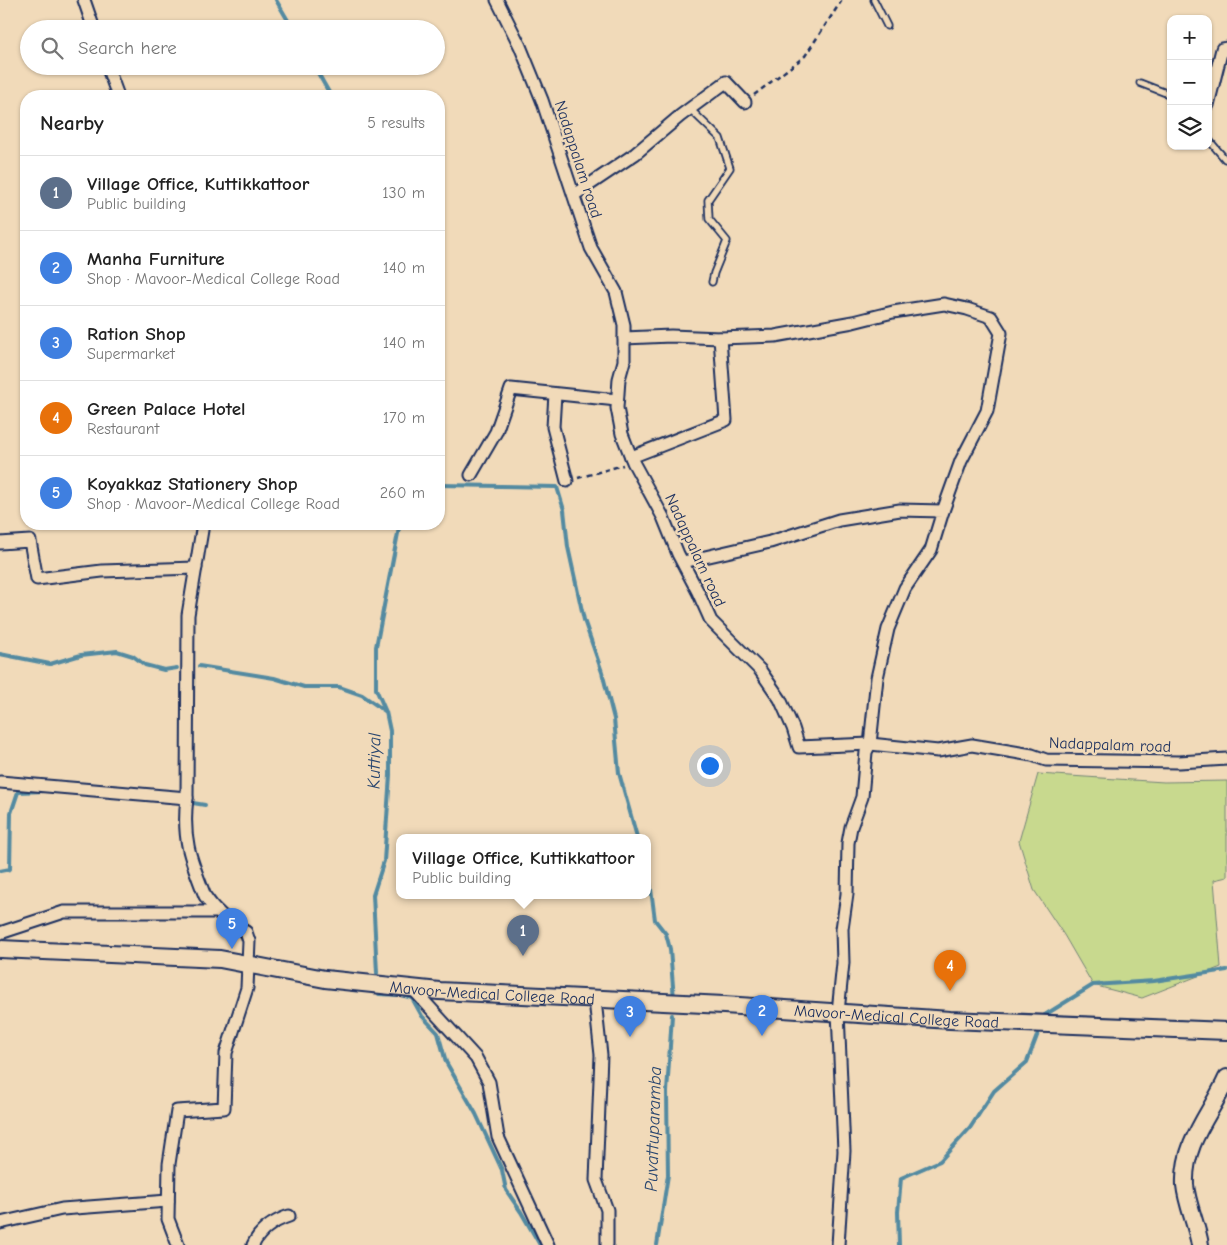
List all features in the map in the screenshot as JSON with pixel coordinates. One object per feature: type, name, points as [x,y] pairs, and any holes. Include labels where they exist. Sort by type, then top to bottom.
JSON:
[{"type":"main road","name":"Mavoor-Medical College Road","points":[[0,949],[220,959],[325,979],[412,988],[595,1000],[724,1005],[950,1020],[1227,1031]]},
{"type":"main road","points":[[1200,1245],[1185,1186],[1186,1162],[1192,1143],[1227,1078]]},
{"type":"street","points":[[84,0],[91,20]]},
{"type":"street","name":"Nadappalam road","points":[[497,0],[520,46],[542,100],[591,248],[616,292],[624,325],[624,361],[619,379],[617,408],[622,434],[632,460],[663,517],[711,621],[760,670],[780,699],[793,728],[798,747],[870,744],[938,750],[972,745],[1032,755],[1046,760],[1179,762],[1227,759]]},
{"type":"street","points":[[1212,89],[1222,49],[1227,48]]},
{"type":"street","points":[[110,75],[116,90]]},
{"type":"street","points":[[574,195],[635,154],[690,108],[726,82],[745,102]]},
{"type":"street","points":[[624,338],[775,336],[853,322],[893,312],[944,304],[991,317],[1001,332],[987,411],[961,461],[931,550],[905,588],[888,629],[877,678],[870,744],[866,752],[862,797],[851,827],[848,843],[848,879],[842,929],[843,963],[838,1012],[844,1151],[838,1245]]},
{"type":"street","points":[[632,460],[726,420],[720,338]]},
{"type":"street","points":[[471,475],[496,432],[511,389],[617,400]]},
{"type":"street","points":[[555,394],[553,427],[567,482]]},
{"type":"street","points":[[683,562],[770,542],[839,520],[900,510],[943,511]]},
{"type":"street","points":[[178,1245],[168,1219],[169,1164],[177,1111],[224,1108],[226,1054],[247,988],[249,941],[246,932],[228,923],[206,896],[187,844],[185,816],[187,798],[188,615],[203,530]]},
{"type":"street","points":[[0,543],[30,541],[37,579],[102,571],[196,568]]},
{"type":"street","points":[[0,782],[187,798]]},
{"type":"street","points":[[0,933],[64,912],[218,912]]},
{"type":"street","points":[[412,988],[476,1058],[489,1082],[498,1137],[548,1245]]},
{"type":"street","points":[[595,1000],[601,1054],[596,1180],[607,1210],[607,1245]]},
{"type":"street","points":[[0,1223],[62,1209],[168,1201]]},
{"type":"street","points":[[253,1245],[258,1234],[278,1220],[289,1216]]},
{"type":"lane","points":[[874,0],[887,26]]},
{"type":"lane","points":[[1140,83],[1167,93]]},
{"type":"lane","points":[[690,108],[720,138],[730,168],[708,200],[709,219],[728,241],[712,282]]},
{"type":"lane","points":[[1212,144],[1225,159]]},
{"type":"path","points":[[745,102],[805,56],[842,0]]},
{"type":"path","points":[[567,482],[632,460]]},
{"type":"green space","points":[[1038,774],[1164,782],[1227,781],[1227,877],[1214,880],[1221,967],[1142,998],[1093,985],[1064,935],[1034,890],[1019,841]]},
{"type":"waterway","name":"Kuttiyal","points":[[276,0],[288,20]]},
{"type":"waterway","name":"Kuttiyal","points":[[319,75],[328,90]]},
{"type":"waterway","points":[[445,485],[557,487],[564,510],[568,547],[584,620],[602,672],[614,719],[619,773],[636,834]]},
{"type":"waterway","name":"Kuttiyal","points":[[377,973],[373,895],[384,861],[390,775],[390,731],[386,712],[376,689],[376,647],[399,530]]},
{"type":"waterway","points":[[0,654],[50,664],[81,655],[117,651],[133,656],[145,665],[164,670],[177,668]]},
{"type":"waterway","points":[[199,666],[274,678],[304,687],[339,687],[362,695],[385,711]]},
{"type":"waterway","points":[[0,871],[10,869],[11,813],[18,792],[45,791]]},
{"type":"waterway","points":[[193,803],[205,805]]},
{"type":"waterway","points":[[651,890],[655,920],[666,934],[670,949],[674,999]]},
{"type":"waterway","name":"Puvattuparamba","points":[[1040,1018],[1093,985],[1154,981],[1227,970]]},
{"type":"waterway","points":[[379,994],[401,995],[412,998],[422,1016],[438,1033],[446,1062],[476,1114],[502,1170],[506,1190],[540,1245]]},
{"type":"waterway","name":"Puvattuparamba","points":[[657,1245],[668,1175],[667,1092],[672,1015]]},
{"type":"waterway","points":[[899,1245],[898,1212],[901,1178],[940,1161],[970,1128],[994,1091],[1027,1062],[1040,1028]]},
{"type":"place","name":"Koyakkaz Stationery Shop","points":[[232,949]]},
{"type":"place","name":"Village Office, Kuttikkattoor","points":[[523,956]]},
{"type":"place","name":"Green Palace Hotel","points":[[950,991]]},
{"type":"place","name":"Manha Furniture","points":[[762,1036]]},
{"type":"place","name":"Ration Shop","points":[[630,1037]]}]
